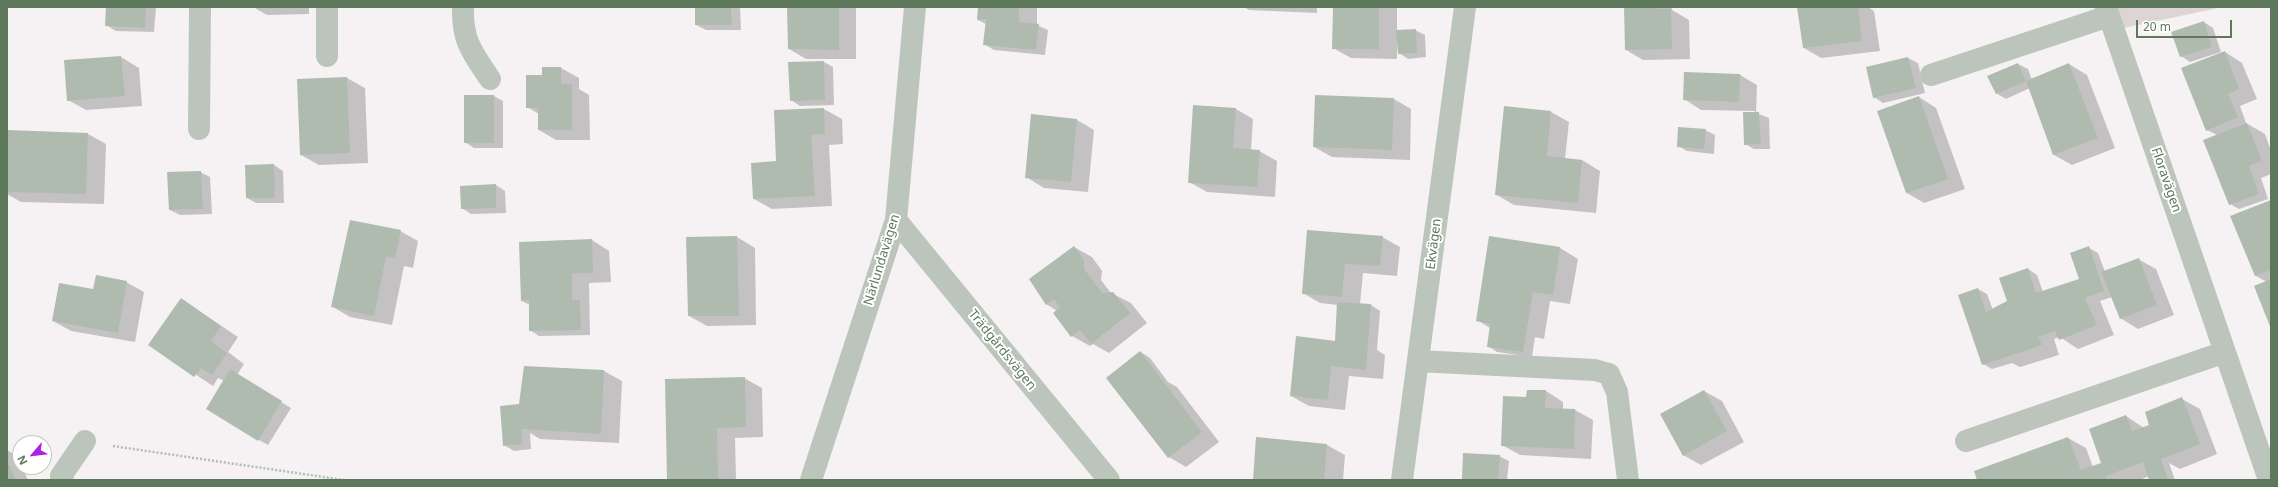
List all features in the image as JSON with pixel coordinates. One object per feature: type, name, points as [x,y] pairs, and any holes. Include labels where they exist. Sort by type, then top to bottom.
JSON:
[{"type":"street","points":[[199,129],[200,7]]},
{"type":"street","points":[[327,56],[328,7]]},
{"type":"street","points":[[463,7],[463,20],[468,46],[490,79]]},
{"type":"street","name":"Närlundavägen","points":[[811,480],[896,220],[915,7]]},
{"type":"street","name":"Ekvägen","points":[[1402,480],[1465,7]]},
{"type":"street","points":[[1931,75],[2108,11]]},
{"type":"street","name":"Floravägen","points":[[2108,11],[2269,480]]},
{"type":"street","name":"Trädgårdsvägen","points":[[896,220],[1109,480]]},
{"type":"street","points":[[1966,441],[2225,352]]},
{"type":"street","points":[[1418,361],[1595,370],[1609,374],[1616,392],[1628,480]]},
{"type":"street","points":[[63,480],[61,476],[85,441]]},
{"type":"path","points":[[85,441],[344,480]]},
{"type":"shaded area","points":[[2106,7],[2223,7],[2114,30]]},
{"type":"building","points":[[106,7],[146,7],[145,28],[105,26]]},
{"type":"building","points":[[695,7],[731,7],[732,25],[695,25]]},
{"type":"building","points":[[787,7],[839,7],[839,50],[788,49]]},
{"type":"building","points":[[978,7],[1019,7],[1019,22],[1039,24],[1036,50],[983,45],[986,19],[977,20]]},
{"type":"building","points":[[1333,7],[1379,7],[1379,49],[1332,49]]},
{"type":"building","points":[[1624,7],[1671,9],[1672,49],[1625,50]]},
{"type":"building","points":[[1797,7],[1858,7],[1862,41],[1803,48]]},
{"type":"building","points":[[2204,21],[2212,47],[2180,57],[2171,32]]},
{"type":"building","points":[[1416,29],[1417,53],[1398,54],[1396,30]]},
{"type":"building","points":[[2225,51],[2239,89],[2228,94],[2238,117],[2206,131],[2181,68]]},
{"type":"building","points":[[121,56],[125,96],[67,101],[64,60]]},
{"type":"building","points":[[1908,57],[1916,88],[1873,98],[1866,67]]},
{"type":"building","points":[[824,61],[825,100],[790,101],[788,62]]},
{"type":"building","points":[[2018,63],[2026,81],[1996,94],[1987,76]]},
{"type":"building","points":[[2069,63],[2098,138],[2053,155],[2026,81]]},
{"type":"building","points":[[542,67],[561,67],[561,84],[572,84],[572,130],[538,130],[538,108],[526,108],[526,75],[542,75]]},
{"type":"building","points":[[1684,72],[1740,74],[1739,102],[1683,100]]},
{"type":"building","points":[[347,77],[350,153],[300,155],[297,79]]},
{"type":"building","points":[[464,95],[494,95],[494,143],[464,143]]},
{"type":"building","points":[[1315,95],[1394,98],[1392,150],[1313,147]]},
{"type":"building","points":[[1919,96],[1948,179],[1906,193],[1877,111]]},
{"type":"building","points":[[1193,105],[1236,108],[1233,148],[1260,150],[1257,187],[1188,183]]},
{"type":"building","points":[[1504,106],[1551,111],[1547,156],[1582,160],[1578,203],[1495,195]]},
{"type":"building","points":[[824,108],[825,134],[811,135],[815,196],[753,199],[751,163],[776,161],[774,110]]},
{"type":"building","points":[[1743,112],[1759,112],[1761,144],[1744,145]]},
{"type":"building","points":[[1031,114],[1077,119],[1071,182],[1025,178]]},
{"type":"building","points":[[2247,123],[2262,161],[2249,166],[2259,194],[2229,205],[2203,140]]},
{"type":"building","points":[[1678,127],[1706,129],[1704,149],[1677,147]]},
{"type":"building","points":[[7,130],[88,133],[86,194],[7,192]]},
{"type":"building","points":[[274,164],[275,198],[246,198],[245,165]]},
{"type":"building","points":[[201,171],[203,209],[169,210],[167,172]]},
{"type":"building","points":[[496,184],[496,208],[461,209],[460,186]]},
{"type":"building","points":[[2271,200],[2271,270],[2255,276],[2230,216]]},
{"type":"building","points":[[350,220],[401,230],[395,258],[386,257],[374,316],[331,307]]},
{"type":"building","points":[[1307,230],[1383,236],[1380,266],[1345,264],[1342,297],[1302,294]]},
{"type":"building","points":[[737,236],[739,316],[688,316],[686,237]]},
{"type":"building","points":[[1489,236],[1560,247],[1553,295],[1533,292],[1523,352],[1487,347],[1490,324],[1476,321]]},
{"type":"building","points":[[592,239],[593,273],[572,273],[572,300],[580,300],[581,330],[529,331],[529,300],[521,301],[519,242]]},
{"type":"building","points":[[1074,246],[1084,260],[1084,269],[1102,293],[1113,292],[1130,313],[1091,344],[1080,330],[1071,337],[1053,313],[1060,307],[1054,299],[1046,305],[1029,279]]},
{"type":"building","points":[[2089,246],[2104,291],[2085,298],[2097,325],[2059,340],[2055,331],[2038,337],[2042,345],[1982,365],[1958,295],[1978,288],[1986,312],[2007,301],[1999,278],[2028,268],[2036,293],[2079,279],[2070,253]]},
{"type":"building","points":[[2139,258],[2157,305],[2120,319],[2101,272]]},
{"type":"building","points":[[96,275],[127,281],[118,333],[52,321],[59,283],[93,289]]},
{"type":"building","points":[[2271,279],[2271,329],[2254,286]]},
{"type":"building","points":[[181,298],[221,326],[211,341],[227,353],[212,375],[201,368],[194,377],[148,345]]},
{"type":"building","points":[[1337,302],[1371,304],[1366,370],[1331,366],[1328,400],[1290,396],[1296,336],[1335,341]]},
{"type":"building","points":[[1140,351],[1202,432],[1168,458],[1106,378]]},
{"type":"building","points":[[524,366],[604,370],[601,434],[521,429],[522,444],[503,446],[500,406],[519,404]]},
{"type":"building","points":[[230,369],[282,401],[258,441],[206,409]]},
{"type":"building","points":[[745,377],[746,427],[717,428],[718,480],[667,480],[665,379]]},
{"type":"building","points":[[1527,390],[1546,390],[1545,408],[1575,409],[1574,449],[1501,446],[1503,396],[1526,397]]},
{"type":"building","points":[[1704,390],[1727,431],[1683,456],[1660,414]]},
{"type":"building","points":[[2182,397],[2200,444],[2161,459],[2168,480],[2149,480],[2143,462],[2106,476],[2107,480],[1977,480],[1974,471],[2068,437],[2081,470],[2101,463],[2089,429],[2126,415],[2132,431],[2149,425],[2145,412]]},
{"type":"building","points":[[1256,437],[1327,444],[1324,480],[1253,480]]},
{"type":"building","points":[[1463,453],[1500,455],[1498,480],[1462,480]]},
{"type":"building","points":[[7,461],[12,475],[14,475],[16,480],[7,480]]}]
